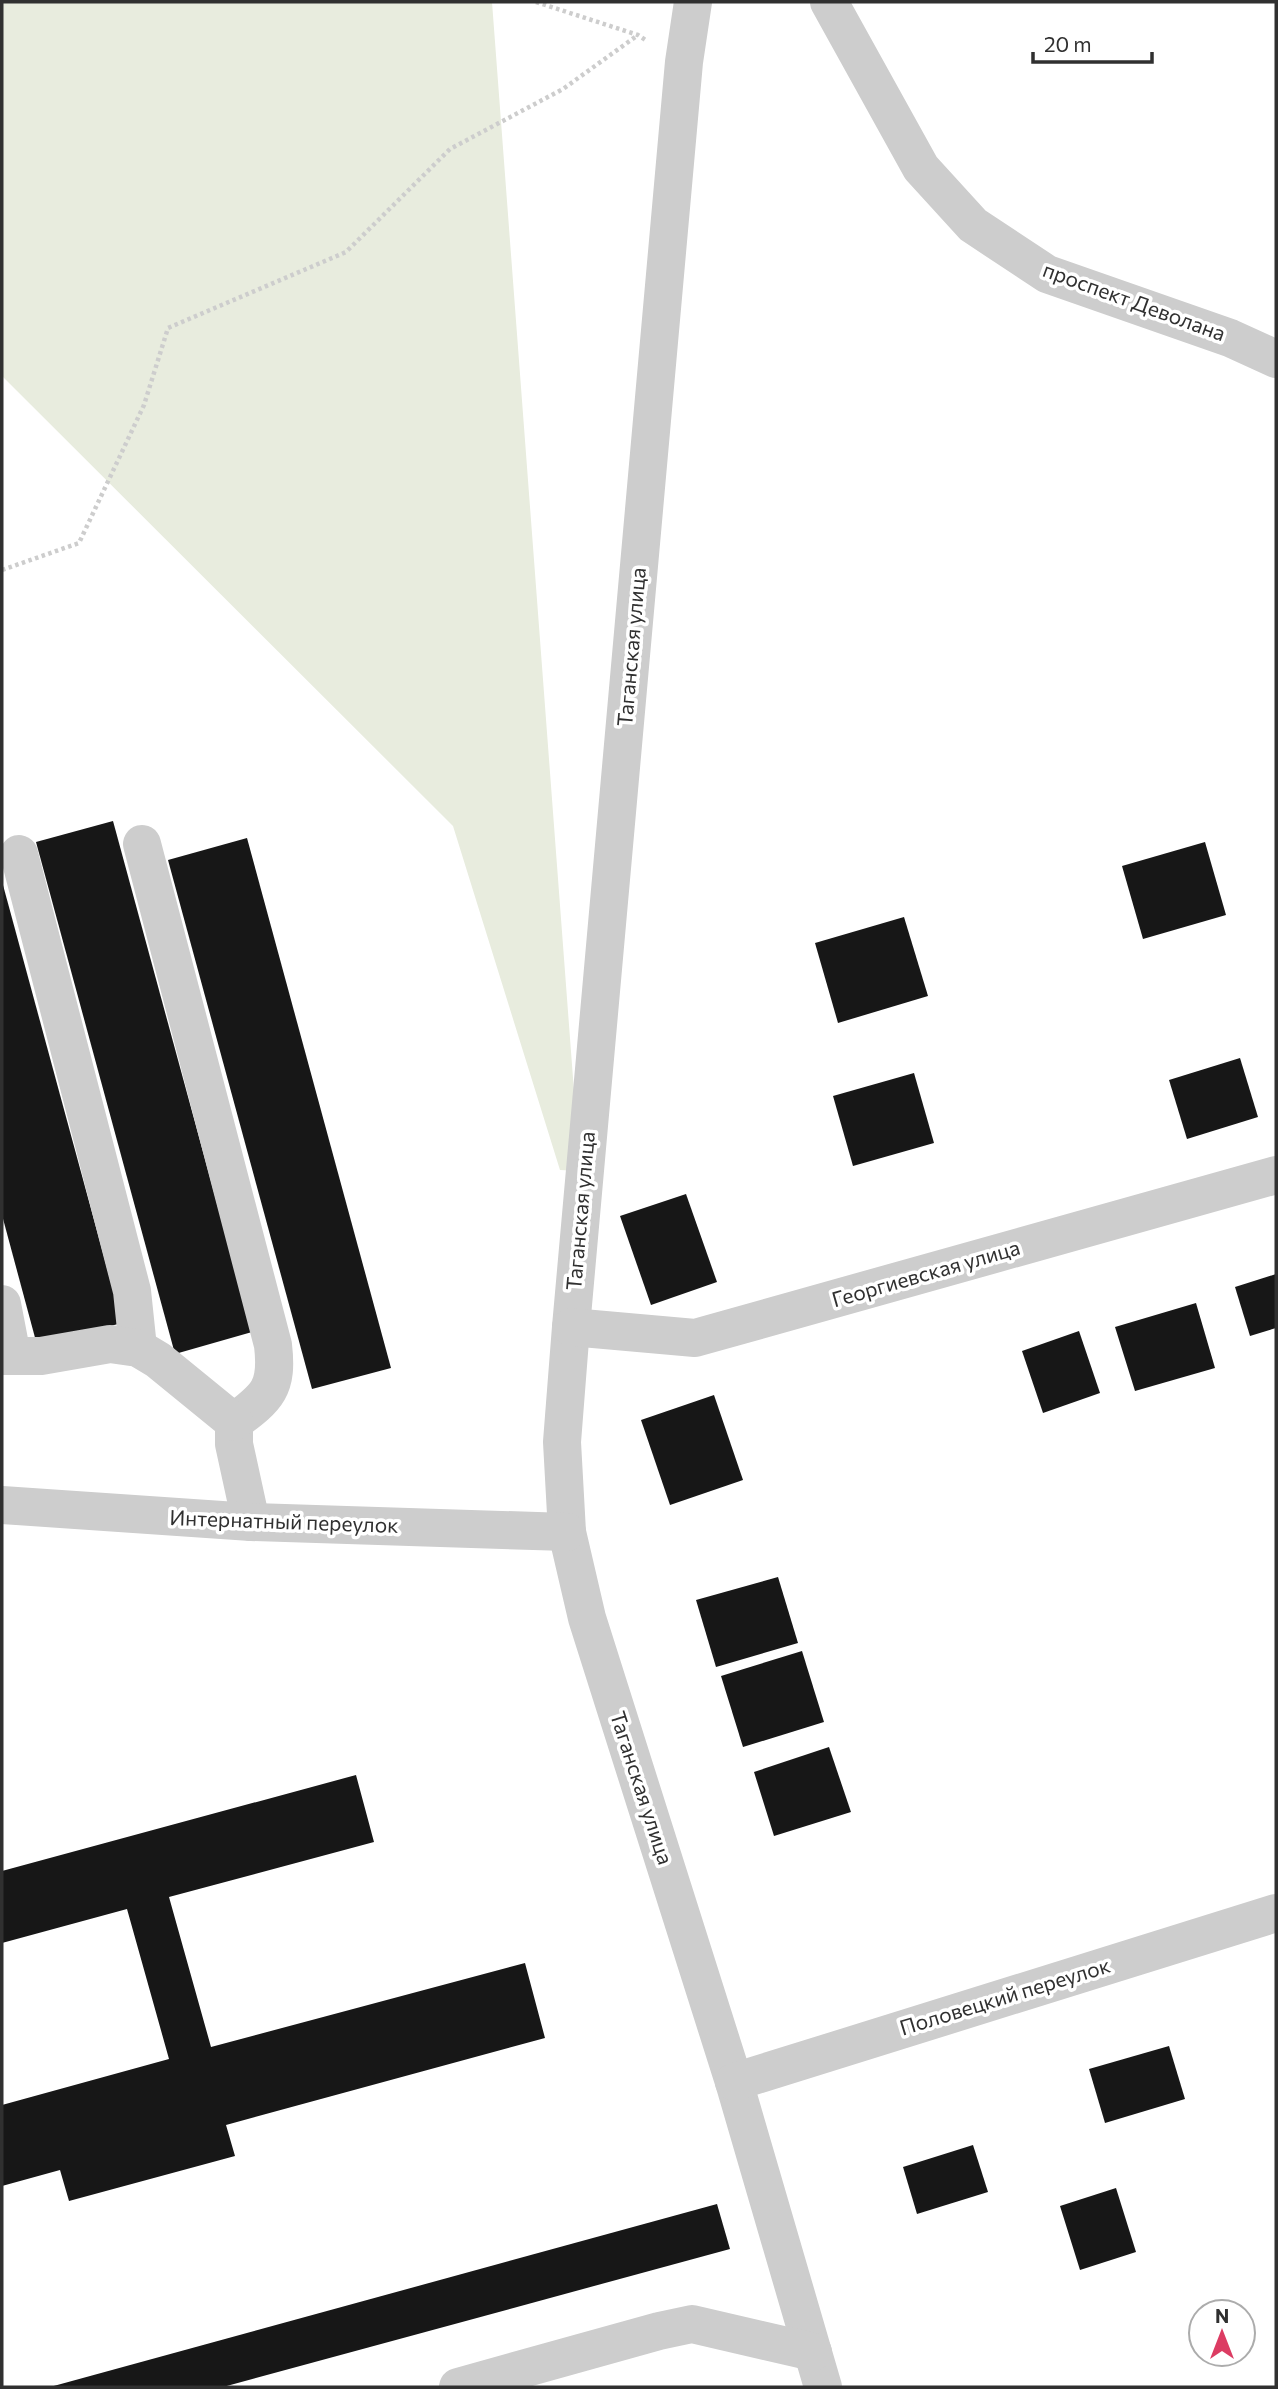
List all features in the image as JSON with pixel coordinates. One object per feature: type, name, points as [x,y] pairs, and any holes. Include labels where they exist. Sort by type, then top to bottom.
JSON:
[{"type":"street","name":"Таганская улица","points":[[693,2],[684,62],[571,1327],[562,1442],[566,1532],[587,1618],[734,2082],[818,2370]]},
{"type":"street","name":"проспект Деволана","points":[[829,2],[921,168],[974,225],[1047,274],[1230,338],[1276,359]]},
{"type":"street","points":[[142,844],[273,1345],[275,1368],[271,1386],[252,1409],[234,1422]]},
{"type":"street","points":[[19,854],[132,1292],[138,1348]]},
{"type":"street","name":"Георгиевская улица","points":[[571,1327],[695,1338],[1276,1175]]},
{"type":"street","points":[[2,1304],[7,1356],[41,1356],[110,1344],[138,1348],[158,1360],[234,1422]]},
{"type":"street","points":[[234,1422],[234,1444],[251,1522]]},
{"type":"street","name":"Интернатный переулок","points":[[2,1505],[251,1522],[566,1532]]},
{"type":"street","name":"Половецкий переулок","points":[[734,2082],[1276,1913]]},
{"type":"street","points":[[458,2387],[692,2324],[818,2370]]},
{"type":"path","points":[[536,2],[638,35],[684,62]]},
{"type":"path","points":[[2,570],[79,543],[144,405],[168,328],[346,252],[450,149],[563,89],[638,35]]},
{"type":"shaded area","points":[[2,2],[492,2],[580,1171],[560,1170],[453,826],[2,376]]},
{"type":"building","points":[[113,821],[252,1332],[175,1354],[36,842]]},
{"type":"building","points":[[247,838],[391,1368],[312,1389],[168,860]]},
{"type":"building","points":[[1205,842],[1226,915],[1143,939],[1122,866]]},
{"type":"building","points":[[3,885],[122,1323],[37,1345],[2,1215]]},
{"type":"building","points":[[904,917],[928,996],[838,1023],[815,943]]},
{"type":"building","points":[[1240,1058],[1258,1117],[1187,1139],[1169,1080]]},
{"type":"building","points":[[914,1073],[934,1143],[853,1166],[833,1096]]},
{"type":"building","points":[[686,1194],[717,1282],[651,1305],[620,1216]]},
{"type":"building","points":[[1276,1274],[1276,1328],[1250,1336],[1235,1287]]},
{"type":"building","points":[[1196,1303],[1215,1368],[1135,1391],[1115,1327]]},
{"type":"building","points":[[1079,1331],[1100,1393],[1043,1413],[1022,1351]]},
{"type":"building","points":[[714,1395],[743,1480],[670,1505],[641,1420]]},
{"type":"building","points":[[778,1577],[798,1643],[716,1667],[696,1600]]},
{"type":"building","points":[[802,1651],[824,1722],[743,1747],[721,1676]]},
{"type":"building","points":[[829,1747],[851,1812],[774,1836],[754,1772]]},
{"type":"building","points":[[356,1775],[374,1842],[169,1897],[211,2047],[525,1963],[545,2038],[226,2125],[235,2156],[69,2201],[60,2170],[2,2186],[2,2105],[169,2059],[127,1909],[2,1943],[2,1871]]},
{"type":"building","points":[[1169,2046],[1185,2099],[1105,2123],[1089,2069]]},
{"type":"building","points":[[973,2145],[988,2192],[917,2214],[903,2167]]},
{"type":"building","points":[[1116,2188],[1136,2252],[1080,2270],[1060,2206]]},
{"type":"building","points":[[717,2204],[730,2249],[223,2387],[50,2387]]}]
